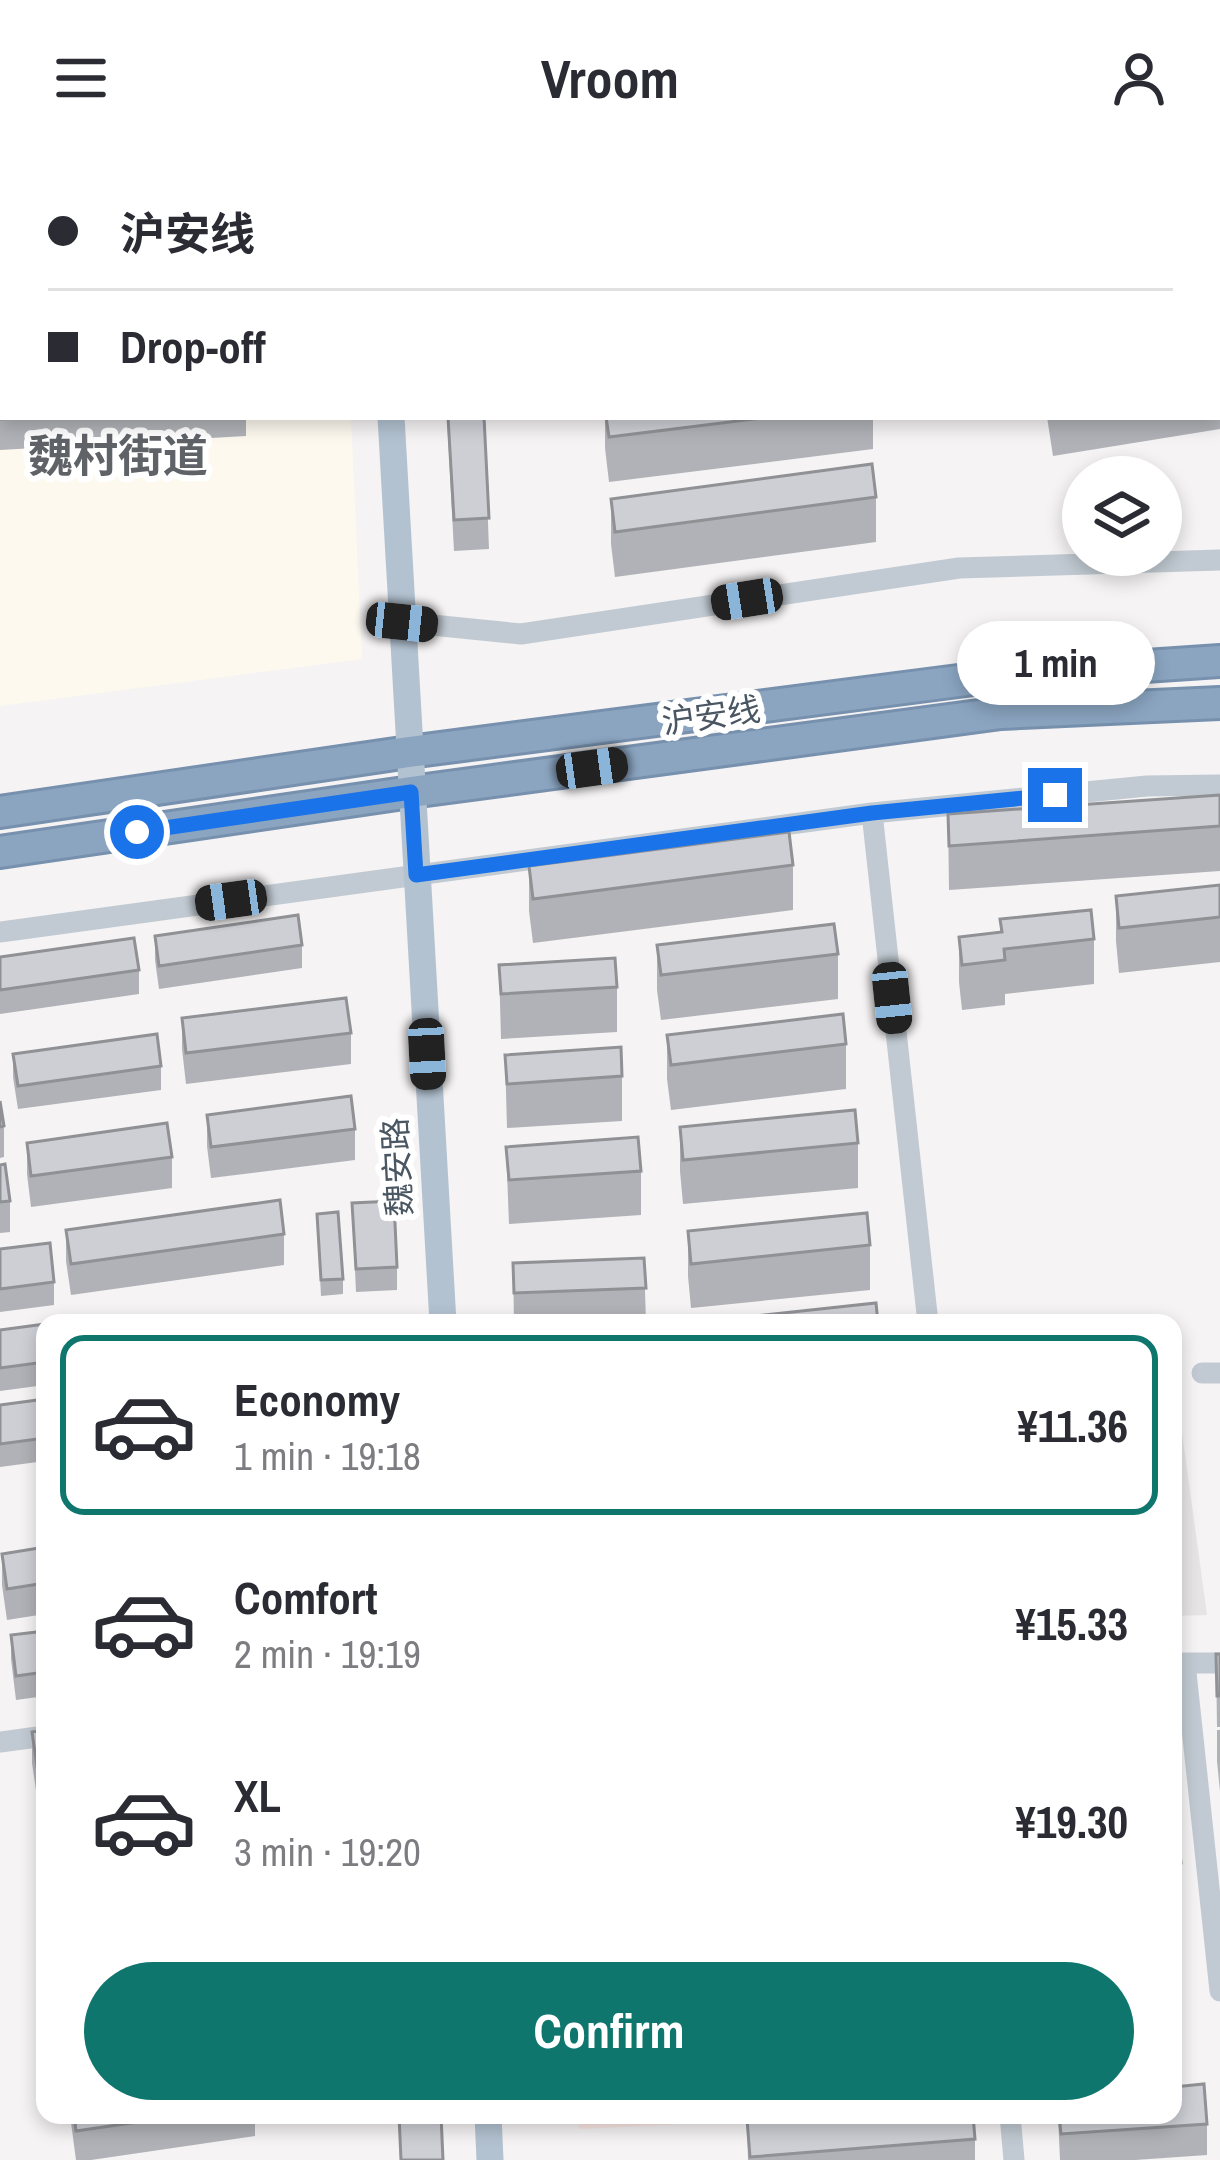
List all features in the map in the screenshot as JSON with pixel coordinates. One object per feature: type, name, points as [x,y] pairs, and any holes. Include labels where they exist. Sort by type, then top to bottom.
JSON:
[{"type":"highway","name":"沪安线","points":[[0,812],[409,752],[997,676],[1220,661]]},
{"type":"highway","name":"沪安线","points":[[0,851],[1000,713],[1220,703]]},
{"type":"main road","name":"魏安路","points":[[391,420],[442,1314]]},
{"type":"main road","points":[[488,2124],[490,2160]]},
{"type":"street","points":[[402,622],[521,634],[959,568],[1220,560]]},
{"type":"street","points":[[0,932],[872,813],[1147,786],[1220,785]]},
{"type":"street","points":[[872,813],[927,1314]]},
{"type":"street","points":[[1182,1663],[1220,1663]]},
{"type":"street","points":[[1182,1687],[1220,1991]]},
{"type":"street","points":[[0,1742],[36,1737]]},
{"type":"street","points":[[1011,2124],[1014,2160]]},
{"type":"shaded area","points":[[0,420],[351,420],[362,659],[0,706]]},
{"type":"shaded area","points":[[1182,1433],[1207,1615],[1182,1616]]},
{"type":"shaded area","points":[[579,2124],[684,2124],[579,2129]]},
{"type":"building","points":[[448,420],[484,420],[489,518],[454,520]]},
{"type":"building","points":[[606,420],[746,420],[609,437]]},
{"type":"building","points":[[872,464],[876,497],[615,532],[611,499]]},
{"type":"building","points":[[1220,795],[1220,826],[949,846],[948,814]]},
{"type":"building","points":[[789,832],[793,865],[533,899],[529,866]]},
{"type":"building","points":[[1220,885],[1220,917],[1119,928],[1116,896]]},
{"type":"building","points":[[1091,910],[1094,939],[1004,949],[1005,960],[962,965],[959,937],[1002,932],[1000,919]]},
{"type":"building","points":[[298,915],[302,945],[159,966],[155,936]]},
{"type":"building","points":[[834,924],[838,954],[661,975],[657,945]]},
{"type":"building","points":[[134,938],[139,970],[0,990],[0,957]]},
{"type":"building","points":[[615,958],[617,987],[501,994],[499,965]]},
{"type":"building","points":[[346,998],[351,1033],[186,1053],[182,1018]]},
{"type":"building","points":[[843,1014],[846,1044],[671,1065],[667,1035]]},
{"type":"building","points":[[157,1034],[161,1066],[18,1086],[13,1054]]},
{"type":"building","points":[[621,1047],[622,1076],[507,1084],[505,1055]]},
{"type":"building","points":[[351,1096],[355,1129],[211,1147],[207,1115]]},
{"type":"building","points":[[855,1110],[858,1143],[683,1160],[680,1127]]},
{"type":"building","points":[[167,1123],[172,1157],[31,1176],[27,1143]]},
{"type":"building","points":[[638,1137],[641,1171],[509,1180],[506,1147]]},
{"type":"building","points":[[5,1164],[10,1201],[0,1202],[0,1165]]},
{"type":"building","points":[[280,1200],[284,1234],[71,1264],[66,1230]]},
{"type":"building","points":[[394,1201],[397,1267],[356,1269],[352,1203]]},
{"type":"building","points":[[338,1212],[343,1279],[321,1280],[317,1214]]},
{"type":"building","points":[[867,1213],[870,1245],[691,1264],[688,1231]]},
{"type":"building","points":[[50,1243],[54,1282],[0,1289],[0,1249]]},
{"type":"building","points":[[644,1258],[646,1288],[514,1293],[513,1263]]},
{"type":"building","points":[[876,1303],[877,1314],[773,1314]]},
{"type":"building","points":[[36,1325],[36,1363],[0,1368],[0,1330]]},
{"type":"building","points":[[36,1400],[36,1439],[0,1444],[0,1405]]},
{"type":"building","points":[[36,1548],[36,1584],[7,1589],[2,1554]]},
{"type":"building","points":[[36,1632],[36,1673],[16,1676],[11,1635]]},
{"type":"building","points":[[1216,1654],[1220,1654],[1220,1696],[1217,1696]]},
{"type":"building","points":[[1204,2084],[1207,2124],[1061,2134],[1060,2124],[1182,2124],[1182,2086]]},
{"type":"building","points":[[75,2124],[124,2124],[76,2131]]},
{"type":"building","points":[[399,2124],[441,2124],[443,2160],[401,2160]]},
{"type":"building","points":[[747,2124],[974,2124],[975,2139],[750,2157]]},
{"type":"district","name":"魏村街道","points":[[118,455]]},
{"type":"route","points":[[137,832],[411,792],[416,875],[872,813],[1055,795]]}]
